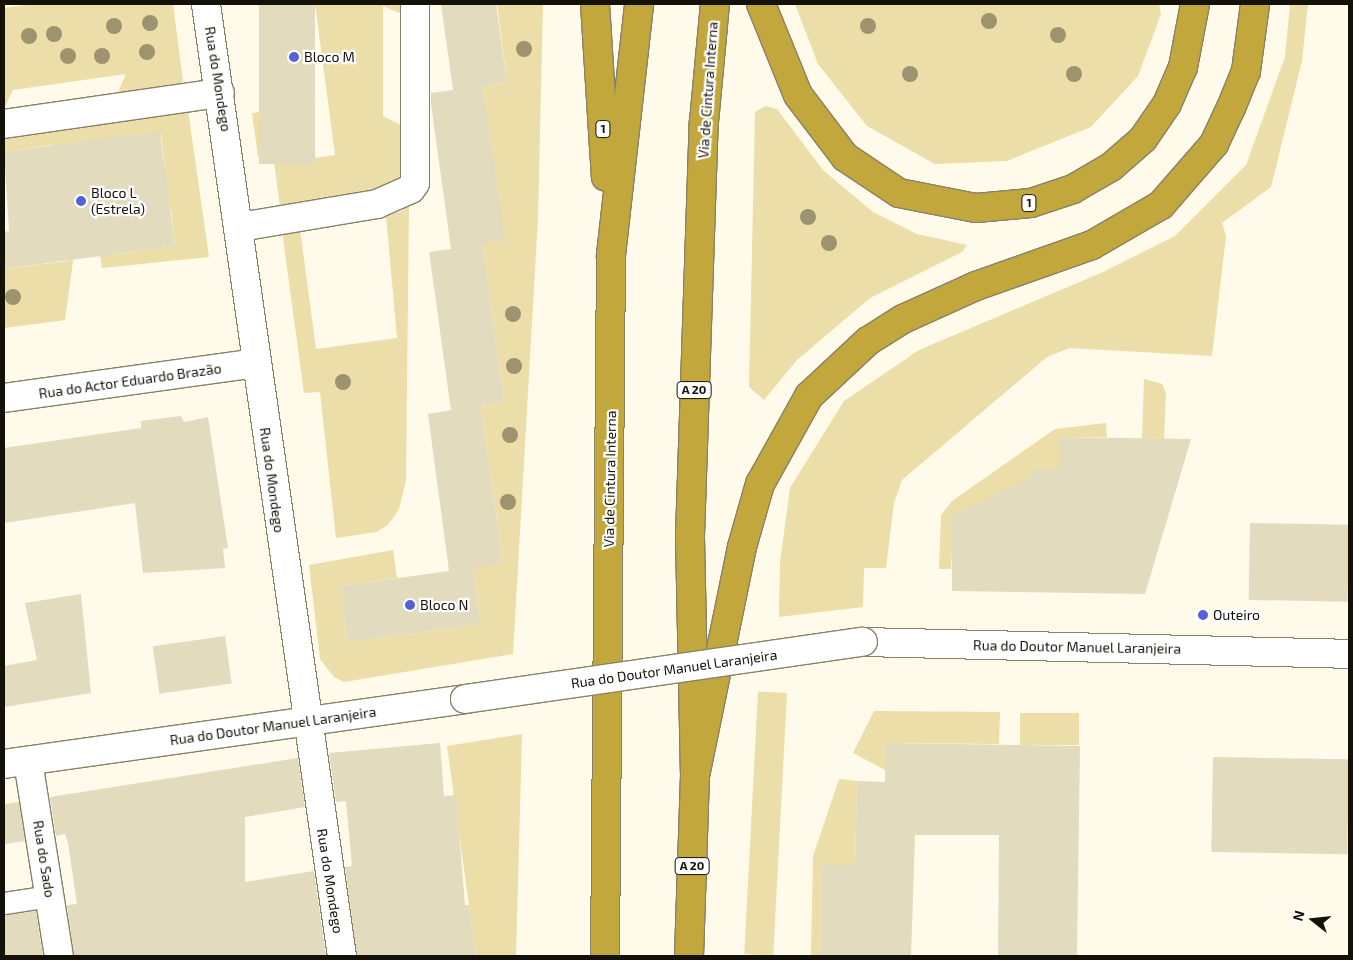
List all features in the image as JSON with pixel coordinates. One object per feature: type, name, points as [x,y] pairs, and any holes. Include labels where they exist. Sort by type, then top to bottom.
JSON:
[{"type":"highway","name":"1","points":[[596,4],[611,254]]},
{"type":"highway","name":"Via de Cintura Interna","points":[[605,956],[611,254],[639,4]]},
{"type":"highway","name":"Via de Cintura Interna","points":[[689,956],[695,776],[690,526],[704,122],[715,4]]},
{"type":"highway","name":"1","points":[[761,4],[798,95],[844,157],[899,193],[976,208],[1031,203],[1073,189],[1111,167],[1143,139],[1167,104],[1183,67],[1194,4]]},
{"type":"highway","points":[[695,776],[742,547],[758,493],[786,432],[809,396],[868,341],[903,319],[967,290],[1092,245],[1161,205],[1214,144],[1231,108],[1246,71],[1255,4]]},
{"type":"street","name":"Rua do Mondego","points":[[206,4],[240,227],[306,722],[342,956]]},
{"type":"street","points":[[240,227],[377,204],[411,189],[415,183],[415,4]]},
{"type":"street","points":[[4,124],[220,93]]},
{"type":"street","name":"Rua do Actor Eduardo Brazão","points":[[4,398],[257,363]]},
{"type":"street","name":"Rua do Doutor Manuel Laranjeira","points":[[16,762],[863,642],[1349,654]]},
{"type":"street","name":"Rua do Sado","points":[[16,762],[50,896],[59,956]]},
{"type":"lane","points":[[4,903],[50,896]]},
{"type":"shaded area","points":[[33,4],[173,4],[184,89],[116,97],[126,74],[13,90],[4,109],[4,8]]},
{"type":"shaded area","points":[[315,4],[401,4],[402,14],[383,6],[383,116],[403,126],[402,179],[399,186],[280,208],[273,154],[258,157],[252,113],[273,110],[281,163],[335,155]]},
{"type":"shaded area","points":[[497,4],[543,4],[538,218],[513,654],[344,682],[334,677],[320,659],[309,565],[393,550],[397,578],[340,586],[348,642],[481,624],[473,568],[503,563],[481,406],[504,402],[483,245],[504,241],[483,86],[507,82]]},
{"type":"shaded area","points":[[795,4],[1159,4],[1161,14],[1138,76],[1091,127],[1007,161],[935,164],[867,126],[818,64]]},
{"type":"shaded area","points":[[1290,4],[1308,4],[1302,61],[1271,187],[1222,223],[1226,236],[1212,356],[1069,348],[1047,357],[902,480],[894,503],[886,568],[864,568],[863,607],[779,617],[780,562],[790,488],[844,401],[919,350],[1103,272],[1175,236],[1246,165],[1285,57]]},
{"type":"shaded area","points":[[766,106],[777,109],[823,170],[873,212],[917,234],[967,245],[962,252],[870,298],[797,360],[764,400],[749,387],[755,112]]},
{"type":"shaded area","points":[[188,110],[209,257],[102,268],[97,237],[109,255],[175,246],[171,210],[159,211],[165,167],[161,134],[94,140],[55,164],[53,145],[4,152],[4,135]]},
{"type":"shaded area","points":[[409,202],[406,481],[399,509],[388,525],[376,532],[336,538],[320,392],[304,393],[282,231],[300,229],[316,349],[397,338],[386,216],[402,211]]},
{"type":"shaded area","points":[[76,239],[65,320],[4,328],[4,269],[68,261]]},
{"type":"shaded area","points":[[1144,379],[1162,384],[1166,393],[1164,439],[1142,438]]},
{"type":"shaded area","points":[[1106,423],[1107,437],[1061,437],[1060,469],[1031,469],[1030,477],[952,553],[951,569],[939,569],[941,515],[952,501],[1055,429]]},
{"type":"shaded area","points":[[758,691],[787,693],[773,956],[744,954]]},
{"type":"shaded area","points":[[874,711],[1000,712],[999,744],[885,743],[885,770],[853,753]]},
{"type":"shaded area","points":[[1020,713],[1079,713],[1079,745],[1020,745]]},
{"type":"shaded area","points":[[522,734],[516,956],[476,956],[447,746]]},
{"type":"shaded area","points":[[839,779],[857,781],[855,865],[821,865],[820,956],[811,956],[813,856]]},
{"type":"building","name":"Bloco M","points":[[259,4],[315,4],[315,164],[259,164]]},
{"type":"building","points":[[441,4],[496,4],[507,82],[483,86],[505,241],[483,245],[504,402],[481,406],[503,564],[473,568],[481,624],[348,642],[340,586],[449,571],[428,414],[451,410],[429,252],[451,249],[431,104],[431,93],[453,90]]},
{"type":"building","name":"Bloco L (Estrela)","points":[[160,131],[175,246],[4,269],[4,232],[9,231],[4,152]]},
{"type":"building","points":[[181,416],[184,422],[208,417],[228,548],[223,549],[225,568],[143,573],[135,503],[4,523],[4,448],[141,428],[141,421]]},
{"type":"building","points":[[1060,437],[1191,439],[1145,594],[952,591],[952,516],[1030,477],[1031,469],[1060,469]]},
{"type":"building","points":[[1250,523],[1349,525],[1348,602],[1249,600]]},
{"type":"building","points":[[81,594],[91,693],[4,707],[4,666],[37,660],[25,603]]},
{"type":"building","points":[[225,636],[232,684],[159,694],[153,646]]},
{"type":"building","points":[[440,743],[444,796],[456,795],[465,905],[469,905],[476,956],[357,956],[345,867],[352,866],[346,801],[336,802],[329,753]]},
{"type":"building","points":[[885,743],[1080,746],[1077,956],[998,956],[999,835],[915,835],[911,956],[820,956],[821,865],[855,865],[857,781],[885,782]]},
{"type":"building","points":[[1213,757],[1349,759],[1347,854],[1211,852]]},
{"type":"building","points":[[298,758],[305,807],[245,817],[245,882],[314,871],[326,956],[74,956],[67,905],[77,904],[68,843],[65,834],[56,836],[50,797]]},
{"type":"building","points":[[19,802],[25,841],[4,844],[4,804]]},
{"type":"building","points":[[36,911],[43,956],[4,956],[4,915]]},
{"type":"place","name":"Bloco M","points":[[294,57]]},
{"type":"place","name":"Bloco L (Estrela)","points":[[81,201]]},
{"type":"place","name":"Bloco N","points":[[410,605]]},
{"type":"place","name":"Outeiro","points":[[1203,615]]}]
